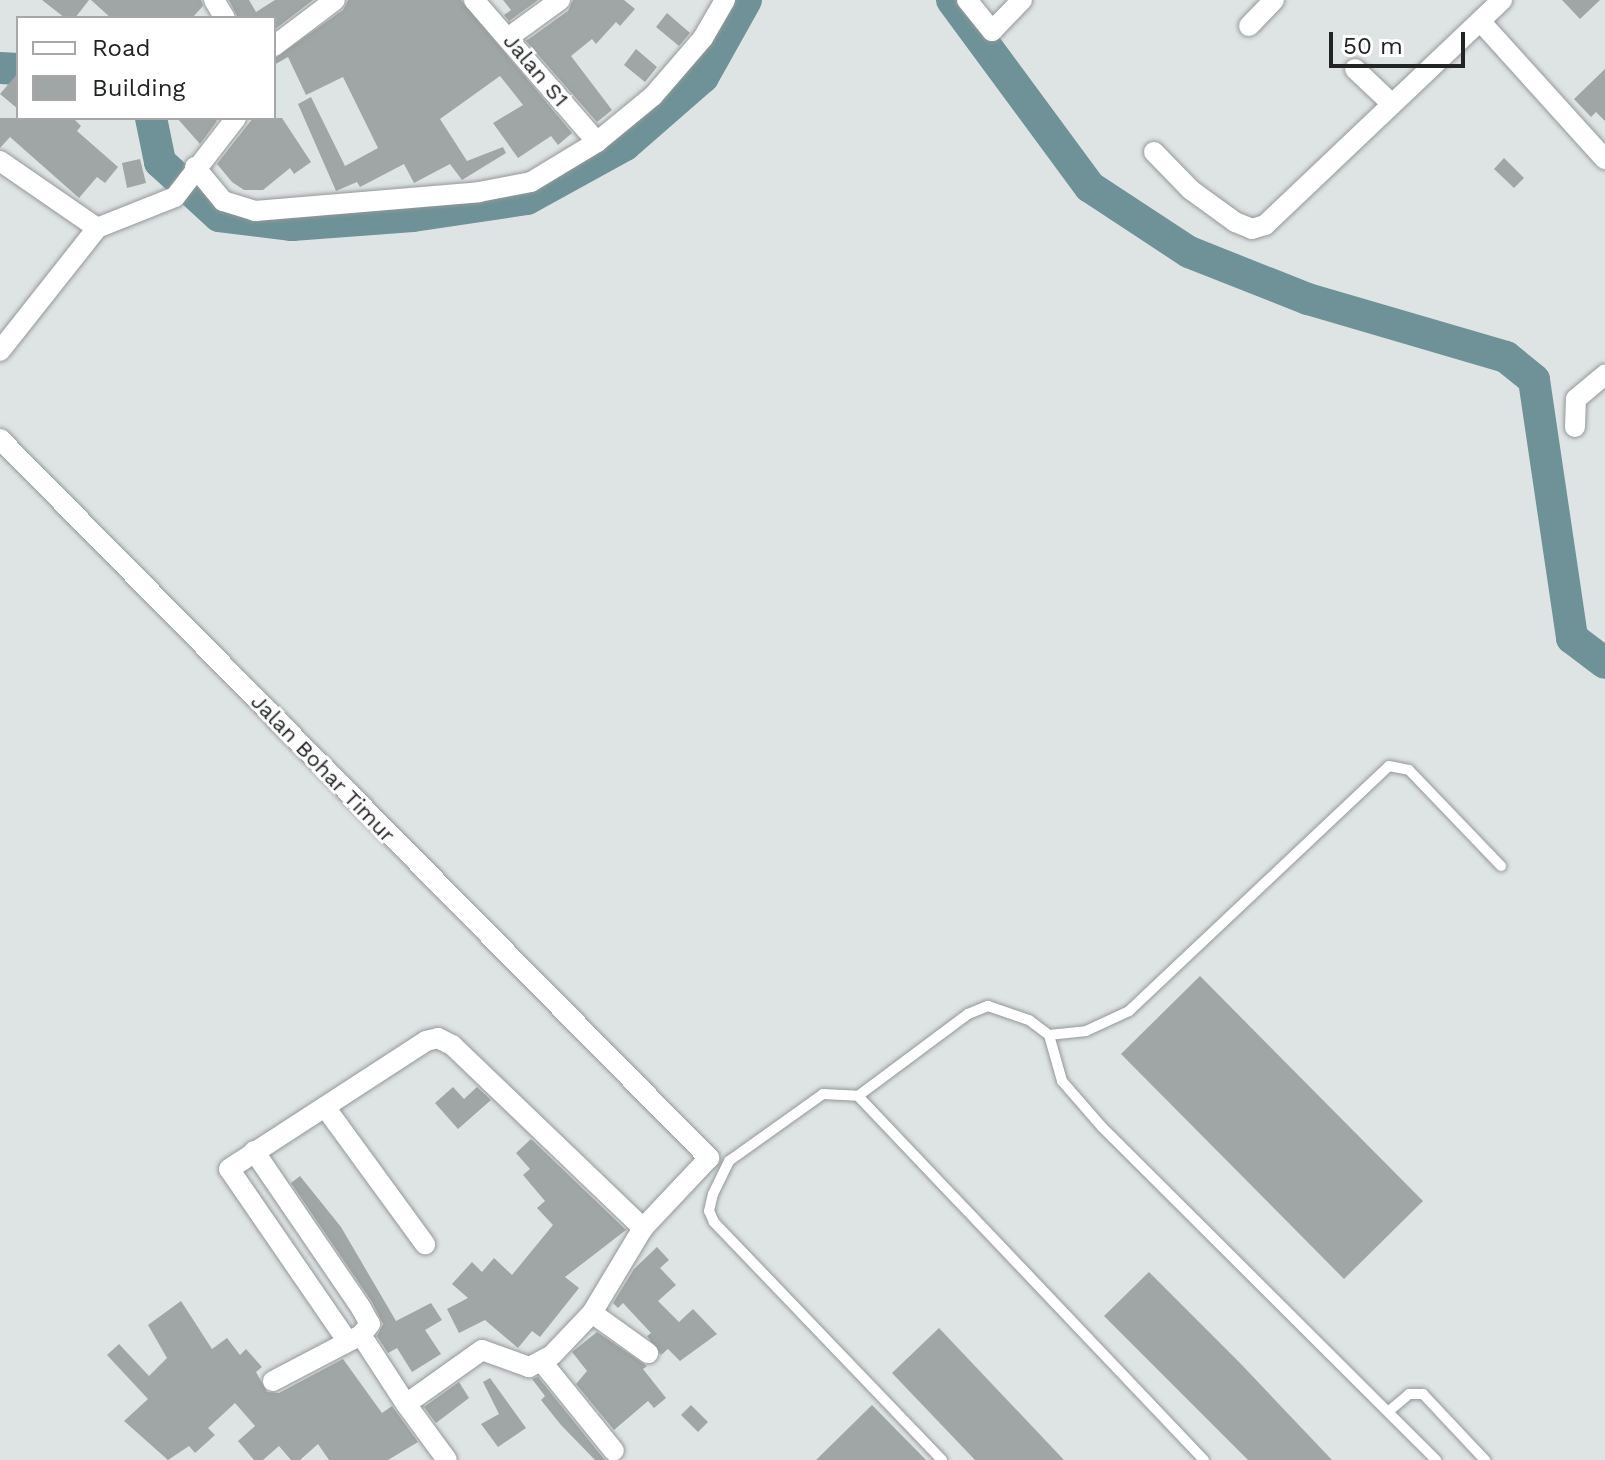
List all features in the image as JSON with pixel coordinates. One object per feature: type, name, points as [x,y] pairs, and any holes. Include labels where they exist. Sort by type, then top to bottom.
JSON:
[{"type":"street","points":[[276,44],[335,0]]},
{"type":"street","name":"Jalan S1","points":[[474,0],[597,142]]},
{"type":"street","points":[[509,37],[560,0]]},
{"type":"street","points":[[192,170],[223,201],[255,211],[515,185],[544,176],[597,142],[671,76],[725,0]]},
{"type":"street","points":[[967,0],[992,31],[1022,0]]},
{"type":"street","points":[[1249,26],[1274,0]]},
{"type":"street","points":[[1154,152],[1224,215],[1257,228],[1502,0]]},
{"type":"street","points":[[1481,22],[1605,159]]},
{"type":"street","points":[[1355,69],[1391,103]]},
{"type":"street","points":[[0,351],[97,228],[175,197],[192,170],[234,120]]},
{"type":"street","points":[[0,161],[97,228]]},
{"type":"street","points":[[1575,427],[1576,399],[1605,375]]},
{"type":"street","name":"Jalan Bohar Timur","points":[[0,439],[645,1097],[709,1158],[643,1228]]},
{"type":"street","points":[[406,1404],[482,1350],[529,1367],[542,1362],[592,1313],[643,1228],[445,1040],[426,1041],[254,1151],[229,1173],[447,1460]]},
{"type":"street","points":[[325,1107],[425,1244]]},
{"type":"street","points":[[254,1151],[370,1324],[354,1337],[273,1381]]},
{"type":"street","points":[[592,1313],[648,1353]]},
{"type":"street","points":[[542,1362],[614,1451]]},
{"type":"lane","points":[[1049,1035],[1086,1031],[1129,1011],[1389,766],[1409,770],[1501,866]]},
{"type":"lane","points":[[942,1460],[806,1323],[723,1233],[709,1211],[729,1161],[823,1094],[858,1096],[968,1014],[988,1006],[1029,1020],[1049,1035],[1062,1081],[1102,1127],[1436,1460]]},
{"type":"lane","points":[[858,1096],[1204,1460]]},
{"type":"lane","points":[[1389,1411],[1409,1394],[1423,1394],[1485,1460]]},
{"type":"building","points":[[42,0],[89,0],[77,16],[62,16]]},
{"type":"building","points":[[91,0],[201,0],[203,6],[194,16],[109,16]]},
{"type":"building","points":[[229,0],[249,0],[256,12],[275,0],[313,0],[276,28],[276,16],[237,16]]},
{"type":"building","points":[[348,0],[461,0],[572,133],[558,145],[551,136],[518,158],[493,123],[523,105],[500,76],[440,119],[467,161],[503,147],[506,153],[462,180],[450,164],[414,183],[404,164],[360,187],[357,182],[336,191],[298,104],[311,97],[345,166],[378,148],[343,77],[306,95],[288,57],[276,64],[276,58],[343,10]]},
{"type":"building","points":[[503,0],[538,0],[509,21],[504,15],[511,10]]},
{"type":"building","points":[[573,0],[624,0],[635,9],[620,26],[616,22],[596,44],[592,39],[571,56],[612,110],[597,122],[526,41],[568,11]]},
{"type":"building","points":[[1562,0],[1600,0],[1580,19]]},
{"type":"building","points":[[667,13],[690,33],[679,46],[656,27]]},
{"type":"building","points":[[636,49],[657,67],[645,82],[624,65]]},
{"type":"building","points":[[1605,69],[1605,121],[1596,112],[1591,117],[1574,99]]},
{"type":"building","points":[[16,75],[16,107],[0,94]]},
{"type":"building","points":[[0,118],[75,120],[81,126],[77,131],[118,167],[105,183],[97,177],[79,198],[10,137],[0,148]]},
{"type":"building","points":[[276,118],[282,118],[311,162],[294,174],[290,168],[263,190],[244,190],[232,182],[217,164],[251,120]]},
{"type":"building","points":[[179,120],[216,120],[200,144]]},
{"type":"building","points":[[1504,158],[1524,178],[1514,188],[1494,169]]},
{"type":"building","points":[[140,159],[146,183],[127,188],[122,163]]},
{"type":"building","points":[[1200,976],[1423,1201],[1344,1279],[1121,1054]]},
{"type":"building","points":[[453,1087],[464,1099],[477,1087],[491,1100],[458,1129],[435,1103]]},
{"type":"building","points":[[531,1139],[626,1230],[565,1277],[579,1288],[540,1337],[532,1331],[518,1348],[485,1320],[459,1333],[447,1309],[468,1298],[452,1284],[472,1262],[482,1272],[494,1258],[512,1275],[553,1225],[537,1208],[545,1201],[523,1175],[530,1169],[516,1153]]},
{"type":"building","points":[[300,1176],[341,1227],[396,1321],[431,1303],[442,1320],[425,1330],[441,1354],[412,1372],[397,1348],[388,1353],[377,1336],[383,1324],[372,1302],[291,1183]]},
{"type":"building","points":[[657,1247],[669,1260],[660,1268],[676,1285],[658,1301],[679,1322],[693,1309],[717,1334],[680,1361],[668,1349],[661,1355],[647,1336],[651,1333],[623,1303],[618,1308],[613,1303],[634,1269]]},
{"type":"building","points":[[1149,1272],[1332,1460],[1248,1460],[1104,1316]]},
{"type":"building","points":[[181,1301],[212,1349],[227,1338],[240,1355],[246,1349],[262,1367],[256,1372],[267,1392],[279,1393],[343,1359],[382,1413],[392,1406],[418,1442],[388,1460],[329,1460],[318,1444],[300,1460],[291,1460],[279,1446],[263,1460],[254,1460],[238,1441],[255,1426],[235,1403],[208,1428],[215,1435],[195,1453],[189,1446],[168,1460],[124,1421],[148,1399],[107,1355],[119,1344],[149,1376],[167,1358],[148,1325]]},
{"type":"building","points":[[939,1328],[1064,1460],[975,1460],[892,1373]]},
{"type":"building","points":[[597,1332],[647,1366],[643,1369],[666,1398],[654,1408],[648,1401],[614,1430],[576,1384],[587,1371],[572,1352]]},
{"type":"building","points":[[538,1377],[605,1460],[595,1460],[561,1425],[541,1400],[545,1396],[532,1379]]},
{"type":"building","points":[[490,1378],[526,1428],[498,1447],[481,1424],[499,1414],[483,1382]]},
{"type":"building","points":[[459,1382],[469,1398],[436,1423],[424,1407]]},
{"type":"building","points":[[691,1405],[708,1422],[698,1432],[681,1415]]},
{"type":"building","points":[[872,1405],[926,1460],[816,1460]]},
{"type":"waterway","points":[[151,120],[160,162],[219,216],[292,225],[413,216],[527,199],[625,145],[703,77],[746,0]]},
{"type":"waterway","points":[[952,0],[1090,187],[1189,252],[1308,299],[1506,357],[1534,380],[1572,638],[1605,663]]},
{"type":"waterway","points":[[0,68],[16,69]]}]
